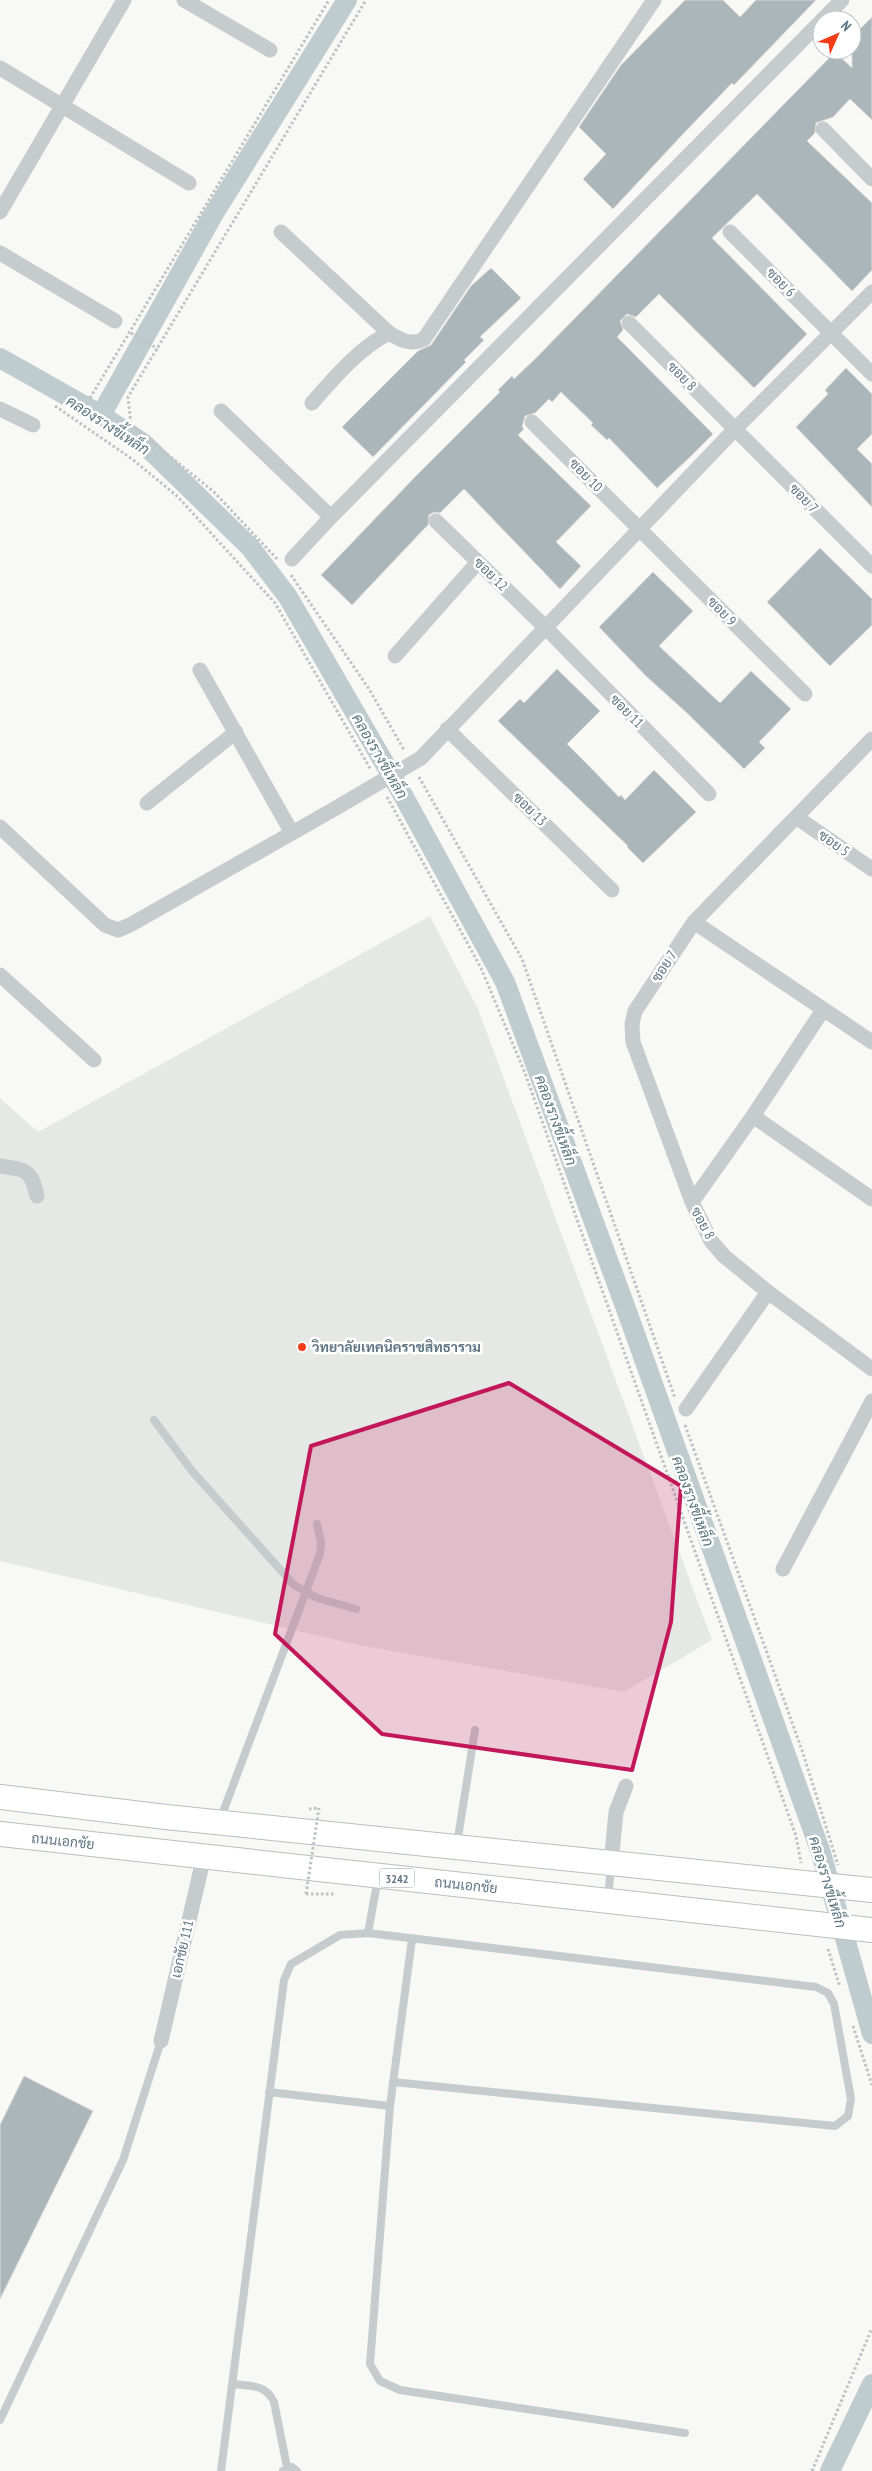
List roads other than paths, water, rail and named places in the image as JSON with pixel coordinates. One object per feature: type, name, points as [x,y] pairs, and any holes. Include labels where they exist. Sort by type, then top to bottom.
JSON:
[{"type":"main road","points":[[0,1797],[611,1863],[795,1876],[870,1890]]},
{"type":"main road","name":"ถนนเอกชัย","points":[[0,1834],[794,1920],[868,1930]]},
{"type":"street","points":[[0,212],[124,0]]},
{"type":"street","points":[[184,0],[270,50]]},
{"type":"street","points":[[281,232],[389,333],[405,342],[416,343],[424,339],[654,0]]},
{"type":"street","points":[[288,565],[331,517],[842,0]]},
{"type":"street","points":[[0,68],[189,183]]},
{"type":"street","points":[[823,130],[872,179]]},
{"type":"street","name":"ซอย 6","points":[[730,232],[831,332]]},
{"type":"street","points":[[0,253],[114,321]]},
{"type":"street","points":[[0,827],[105,925],[118,930],[336,808],[414,757],[448,729],[735,429],[872,292]]},
{"type":"street","name":"ซอย 8","points":[[629,323],[735,429]]},
{"type":"street","points":[[831,332],[872,374]]},
{"type":"street","points":[[312,403],[332,381],[377,339],[389,333]]},
{"type":"street","points":[[0,409],[33,425]]},
{"type":"street","points":[[221,411],[331,517]]},
{"type":"street","name":"ซอย 10","points":[[532,422],[639,529]]},
{"type":"street","name":"ซอย 7","points":[[735,429],[872,566]]},
{"type":"street","name":"ซอย 12","points":[[436,521],[546,628]]},
{"type":"street","name":"ซอย 9","points":[[639,529],[805,694]]},
{"type":"street","points":[[395,656],[478,562]]},
{"type":"street","name":"ซอย 11","points":[[546,628],[709,794]]},
{"type":"street","points":[[200,670],[292,833]]},
{"type":"street","name":"ซอย 13","points":[[448,729],[612,890]]},
{"type":"street","points":[[147,803],[236,732]]},
{"type":"street","name":"ซอย 7","points":[[635,1011],[694,922],[872,739]]},
{"type":"street","name":"ซอย 5","points":[[796,817],[872,869]]},
{"type":"street","points":[[694,922],[872,1042]]},
{"type":"street","points":[[0,975],[94,1060]]},
{"type":"street","points":[[692,1202],[823,1010]]},
{"type":"street","name":"ซอย 8","points":[[635,1011],[632,1024],[633,1042],[692,1202],[711,1241],[724,1256],[768,1292],[872,1369]]},
{"type":"street","points":[[752,1116],[872,1199]]},
{"type":"street","points":[[0,1166],[28,1172],[33,1178],[37,1196]]},
{"type":"street","points":[[682,1410],[768,1292]]},
{"type":"street","points":[[783,1569],[872,1402]]},
{"type":"street","points":[[611,1863],[616,1812],[626,1786]]},
{"type":"street","name":"เอกชัย 111","points":[[161,2041],[204,1856]]},
{"type":"lane","points":[[154,1420],[192,1471],[294,1585],[317,1598],[356,1609]]},
{"type":"lane","points":[[219,1822],[281,1663],[305,1591],[320,1554],[321,1542],[317,1524]]},
{"type":"lane","points":[[456,1847],[475,1730]]},
{"type":"lane","points":[[608,1900],[611,1863]]},
{"type":"lane","points":[[368,1934],[379,1876]]},
{"type":"lane","points":[[221,2471],[284,1980],[291,1964],[340,1935],[368,1934],[412,1938],[816,1987],[828,1993],[834,2004],[851,2099],[848,2116],[836,2126],[393,2082]]},
{"type":"lane","points":[[412,1938],[390,2106],[370,2364],[380,2381],[400,2390],[685,2433]]},
{"type":"lane","points":[[0,2420],[123,2160],[161,2041]]},
{"type":"lane","points":[[270,2092],[390,2106]]},
{"type":"lane","points":[[232,2384],[264,2388],[270,2393],[274,2402],[285,2469],[292,2467],[297,2471]]},
{"type":"waterway","points":[[101,415],[213,215],[347,0]]},
{"type":"waterway","name":"คลองรางขี้เหล็ก","points":[[0,358],[101,415],[143,443],[250,547],[288,597],[404,797],[505,982],[625,1306],[821,1853],[872,2034]]},
{"type":"waterway","name":"คลองรางขี้เหล็ก","points":[[830,2471],[872,2384]]},
{"type":"place","name":"วิทยาลัยเทคนิคราชสิทธาราม","points":[[302,1347]]}]
